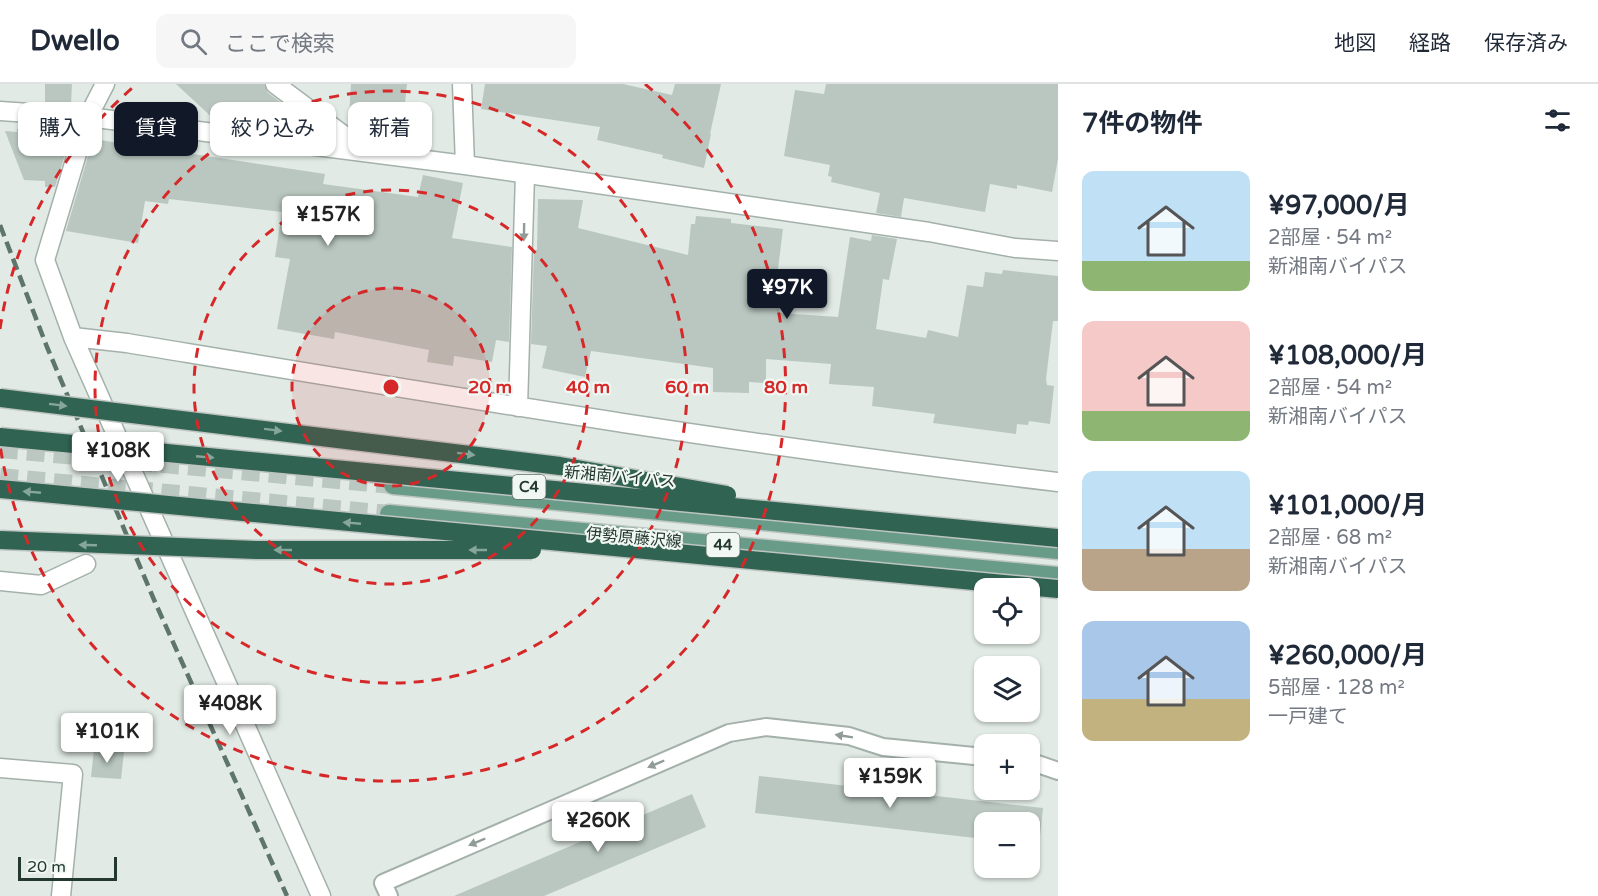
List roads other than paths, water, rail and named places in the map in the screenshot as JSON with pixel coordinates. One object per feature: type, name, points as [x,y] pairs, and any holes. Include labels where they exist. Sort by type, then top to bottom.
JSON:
[{"type":"highway","points":[[0,398],[560,466],[859,518]]},
{"type":"highway","name":"新湘南バイパス","points":[[0,437],[1058,538]]},
{"type":"highway","points":[[0,489],[1058,589]]},
{"type":"highway","points":[[0,540],[257,550],[642,550]]},
{"type":"main road","name":"伊勢原藤沢線","points":[[393,485],[1058,550]]},
{"type":"main road","name":"伊勢原藤沢線","points":[[389,513],[1058,576]]},
{"type":"street","points":[[96,102],[105,84]]},
{"type":"street","points":[[275,84],[348,139]]},
{"type":"street","points":[[462,84],[465,165]]},
{"type":"street","points":[[0,111],[18,112]]},
{"type":"street","points":[[102,119],[348,151]]},
{"type":"street","points":[[76,156],[45,260],[73,337],[321,896]]},
{"type":"street","points":[[392,156],[918,230],[1015,248],[1058,251]]},
{"type":"street","points":[[518,407],[525,174]]},
{"type":"street","points":[[73,337],[127,343],[518,407],[938,468],[1058,482]]},
{"type":"street","points":[[0,581],[41,585],[87,564]]},
{"type":"street","points":[[0,768],[73,774],[61,896]]},
{"type":"lane","points":[[389,896],[383,883],[729,733],[766,727],[849,736],[883,747],[974,756]]},
{"type":"lane","points":[[1040,765],[1058,771]]},
{"type":"tunnel","points":[[0,449],[393,485]]},
{"type":"tunnel","points":[[0,477],[389,514]]},
{"type":"railway","points":[[0,225],[47,347],[155,602],[287,896]]}]
